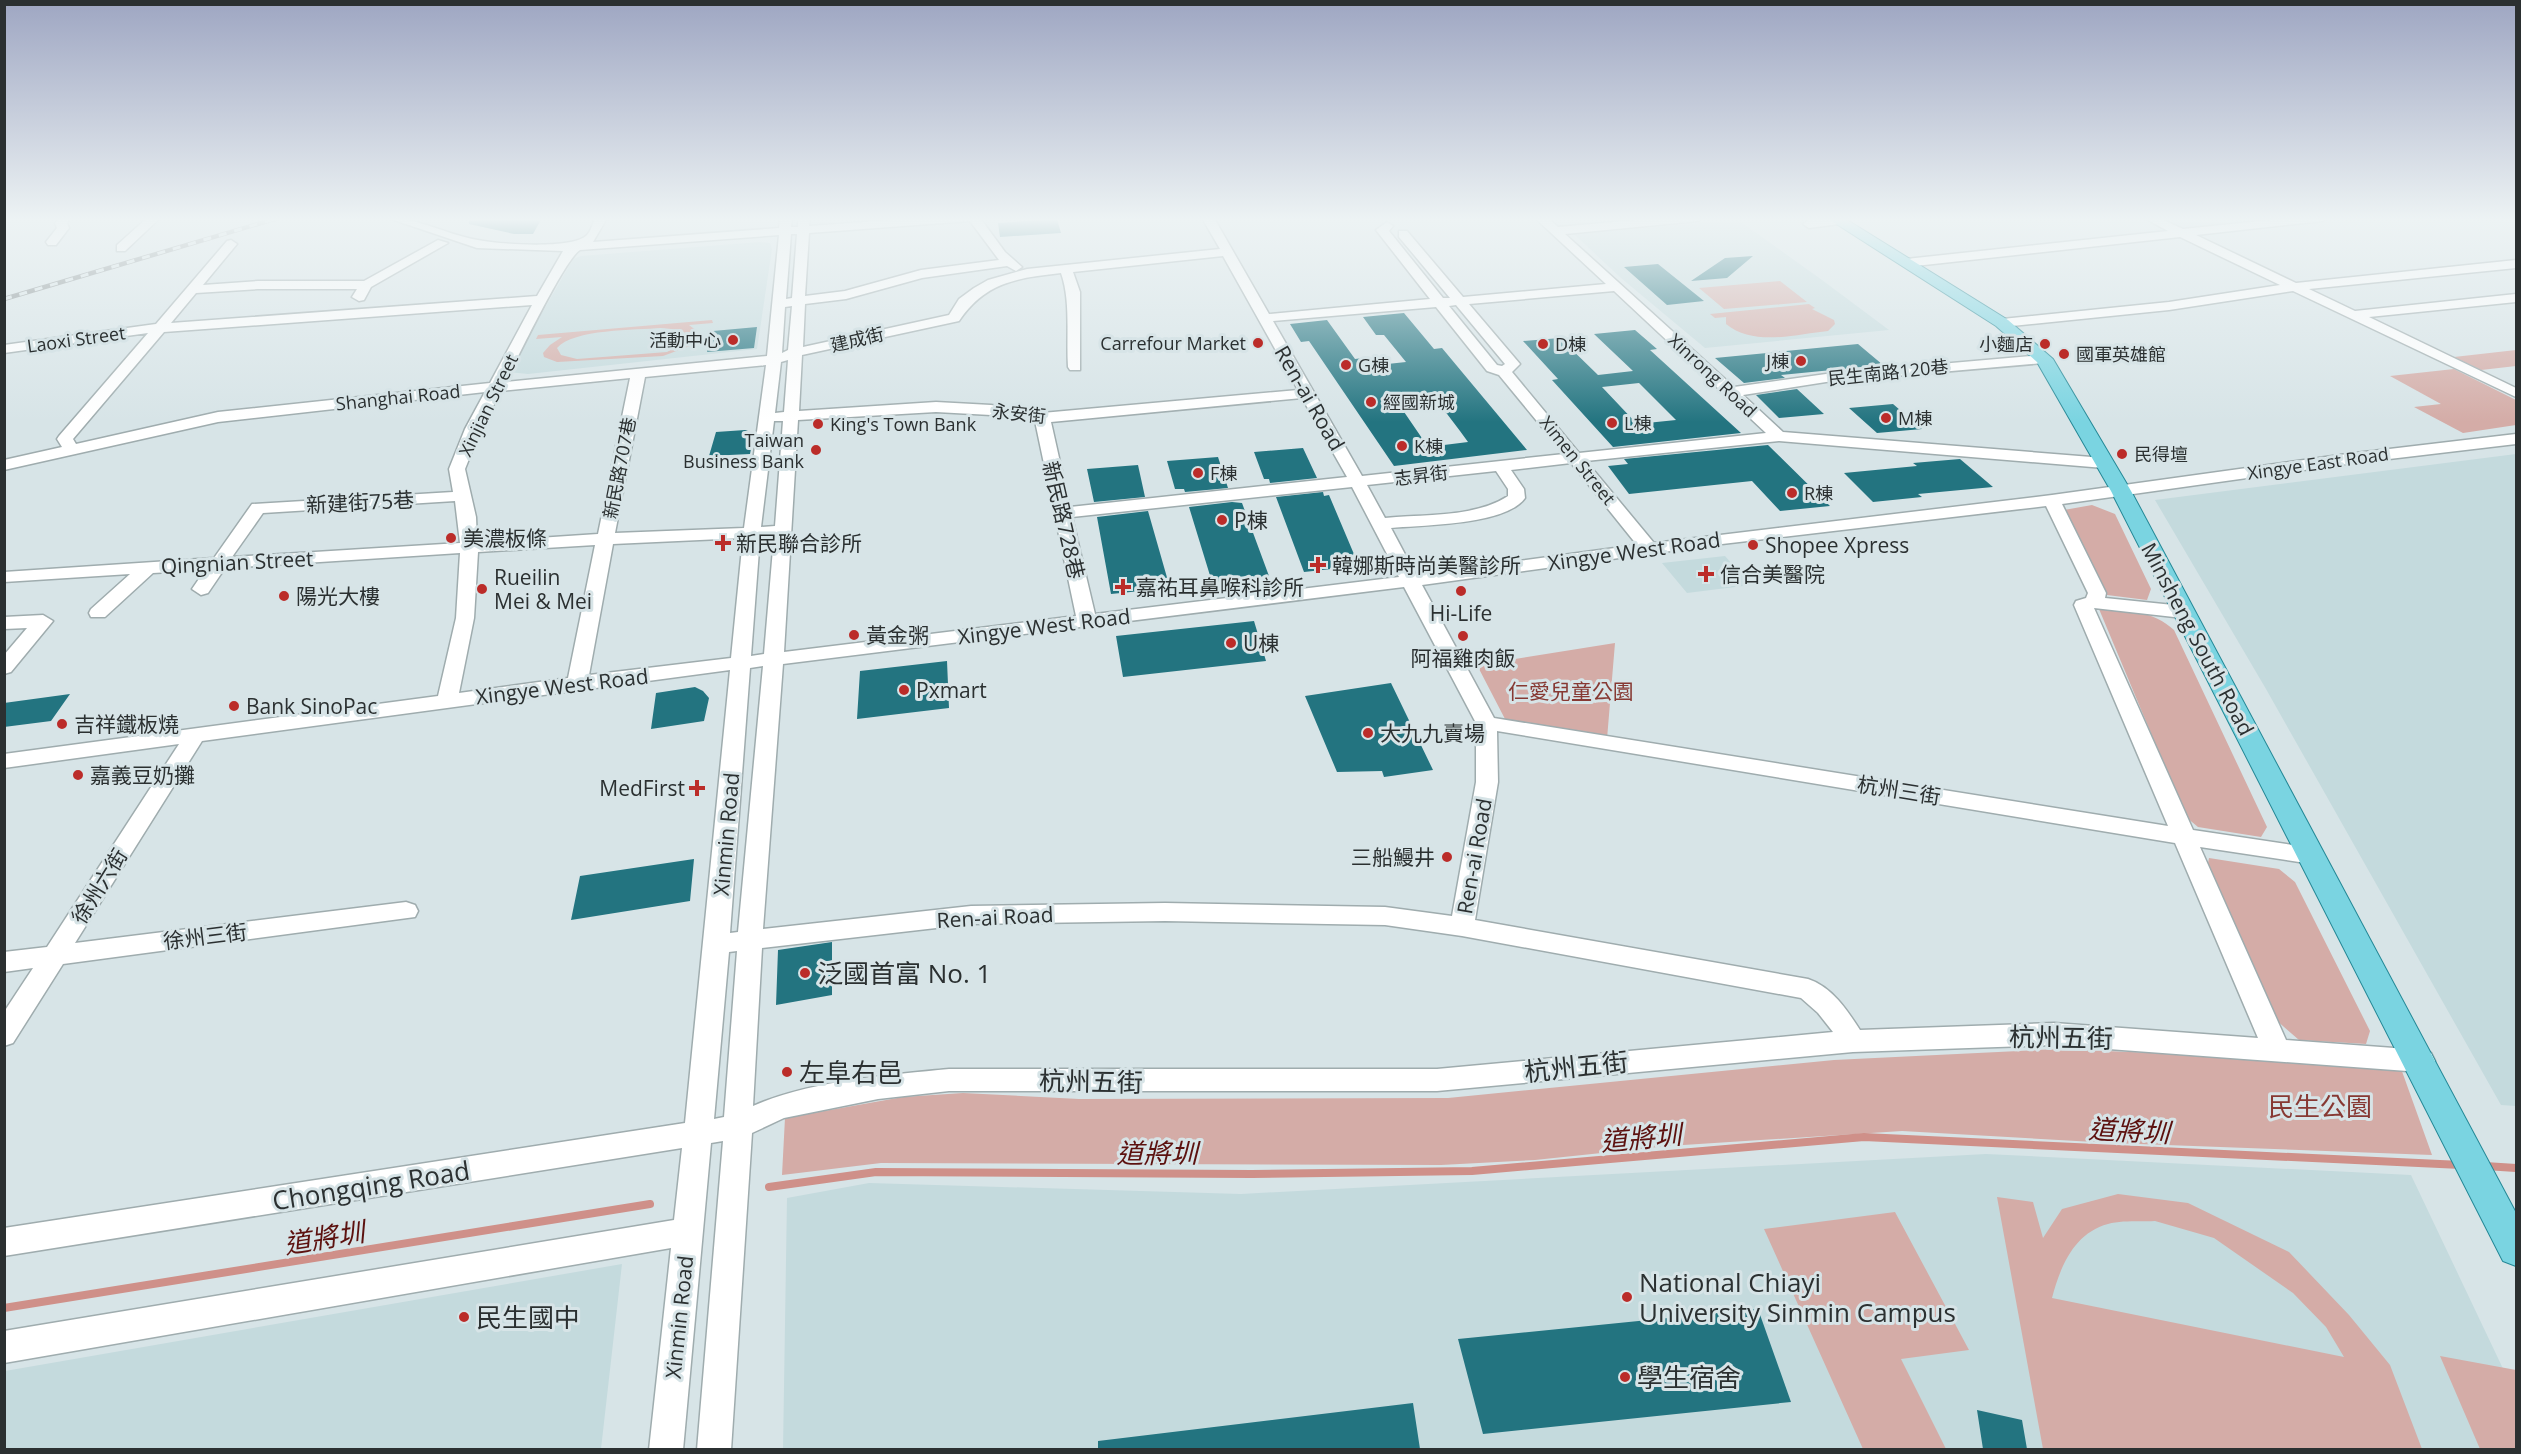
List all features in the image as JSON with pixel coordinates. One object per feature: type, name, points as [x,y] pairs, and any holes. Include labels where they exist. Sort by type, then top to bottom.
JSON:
[{"type":"main road","name":"Minsheng South Road","points":[[1943,286],[2002,323],[2044,359],[2121,491],[2421,1061],[2517,1249]]},
{"type":"street","points":[[71,449],[65,439],[194,286]]},
{"type":"street","points":[[190,290],[246,286]]},
{"type":"street","points":[[349,313],[365,286]]},
{"type":"street","name":"Xinjian Street","points":[[447,700],[465,618],[469,549],[463,496],[457,469],[494,388],[550,286]]},
{"type":"street","name":"Xinmin Road","points":[[666,1449],[717,944],[752,533],[765,418],[774,360],[788,303],[789,286]]},
{"type":"street","points":[[788,303],[846,295],[879,286]]},
{"type":"street","name":"建成街","points":[[794,353],[954,318],[964,302],[988,286]]},
{"type":"street","points":[[1072,286],[1074,292],[1072,326],[1075,367]]},
{"type":"street","name":"Ren-ai Road","points":[[717,944],[970,915],[1165,912],[1373,916],[1462,927],[1487,782],[1486,723],[1309,393],[1246,286]]},
{"type":"street","name":"Ximen Street","points":[[1427,286],[1492,368],[1504,372],[1650,549]]},
{"type":"street","name":"Ximen Street","points":[[1447,286],[1513,364],[1504,372]]},
{"type":"street","points":[[2002,323],[2160,308],[2305,286]]},
{"type":"street","points":[[1264,318],[1615,287]]},
{"type":"street","name":"Xinrong Road","points":[[1615,287],[1779,436]]},
{"type":"street","points":[[2294,287],[2517,393]]},
{"type":"street","points":[[2354,315],[2517,298]]},
{"type":"street","name":"Laoxi Street","points":[[4,349],[157,328],[542,300]]},
{"type":"street","name":"Xinmin Road","points":[[714,1449],[732,1224],[750,939],[783,531],[794,353],[788,303]]},
{"type":"street","name":"Shanghai Road","points":[[4,465],[218,417],[392,397],[774,360],[794,353]]},
{"type":"street","name":"民生南路120巷","points":[[1732,392],[1826,378],[2044,359]]},
{"type":"street","name":"新民路707巷","points":[[578,683],[638,374]]},
{"type":"street","name":"永安街","points":[[765,418],[936,407],[991,410],[1042,418],[1309,393]]},
{"type":"street","name":"新民路728巷","points":[[1042,418],[1087,621]]},
{"type":"street","name":"志昇街","points":[[1062,513],[1779,436],[2104,463]]},
{"type":"street","name":"Xingye East Road","points":[[2121,491],[2517,439]]},
{"type":"street","points":[[1378,524],[1482,513],[1509,505],[1517,498],[1516,489],[1500,466]]},
{"type":"street","name":"Xingye West Road","points":[[4,761],[194,737],[578,683],[2121,491]]},
{"type":"street","name":"新建街75巷","points":[[221,562],[258,508],[463,496]]},
{"type":"street","points":[[2052,500],[2097,593],[2094,602]]},
{"type":"street","name":"新民路707巷","points":[[469,549],[605,538],[783,531]]},
{"type":"street","name":"Qingnian Street","points":[[4,577],[221,562],[469,549]]},
{"type":"street","points":[[201,589],[221,562]]},
{"type":"street","points":[[98,613],[148,567]]},
{"type":"street","points":[[2183,612],[2094,602],[2083,605],[2277,1050]]},
{"type":"street","points":[[4,623],[43,621],[4,668]]},
{"type":"street","name":"杭州三街","points":[[1486,723],[1610,746],[1975,802],[2184,839],[2312,856]]},
{"type":"street","name":"徐州六街","points":[[4,1035],[194,737]]},
{"type":"street","name":"徐州三街","points":[[4,962],[406,911]]},
{"type":"street","points":[[1462,927],[1808,989],[1820,997],[1834,1012],[1853,1041]]},
{"type":"street","name":"杭州五街","points":[[737,1127],[790,1105],[878,1088],[949,1080],[1136,1082],[1437,1080],[1853,1041],[2054,1034],[2421,1061]]},
{"type":"street","name":"Chongqing Road","points":[[4,1242],[737,1127]]},
{"type":"street","points":[[4,1347],[688,1231]]},
{"type":"shaded area","points":[[558,286],[766,286],[757,349],[528,374],[508,372]]},
{"type":"shaded area","points":[[1630,286],[1830,286],[1889,330],[1705,348]]},
{"type":"shaded area","points":[[2516,454],[2516,1106],[2501,1105],[2266,689],[2155,500]]},
{"type":"shaded area","name":"信合美醫院","points":[[1725,556],[1751,585],[1687,593],[1662,563]]},
{"type":"shaded area","name":"National Chiayi University Sinmin Campus","points":[[1986,1154],[2411,1175],[2516,1396],[2516,1450],[783,1450],[787,1198],[869,1183],[1241,1194]]},
{"type":"shaded area","name":"民生國中","points":[[622,1264],[601,1449],[5,1449],[5,1371]]},
{"type":"green space","points":[[1786,286],[1807,302],[1724,309],[1699,288]]},
{"type":"green space","points":[[1809,304],[1815,308],[1812,309],[1834,320],[1835,324],[1828,331],[1762,337],[1737,331],[1726,324],[1726,317],[1715,318],[1710,314]]},
{"type":"green space","points":[[712,320],[713,323],[689,325],[697,331],[690,346],[663,356],[557,362],[544,357],[543,353],[562,337],[536,339],[538,335]],"holes":[[[661,328],[682,330],[690,339],[667,352],[577,359],[561,355],[557,348],[576,337],[590,334]]]},
{"type":"green space","points":[[2516,350],[2516,366],[2481,370],[2454,357]]},
{"type":"green space","points":[[2454,369],[2516,400],[2516,425],[2463,433],[2414,407],[2441,404],[2390,376]]},
{"type":"green space","points":[[2092,505],[2115,514],[2151,589],[2147,600],[2107,595],[2064,510]]},
{"type":"green space","points":[[2099,609],[2139,612],[2158,619],[2174,630],[2267,827],[2261,837],[2198,827],[2186,817]]},
{"type":"green space","name":"仁愛兒童公園","points":[[1615,643],[1607,739],[1505,719],[1477,665]]},
{"type":"green space","name":"民生公園","points":[[2209,858],[2279,869],[2295,882],[2370,1031],[2366,1044],[2299,1040],[2275,1019],[2207,868]]},
{"type":"green space","name":"民生公園","points":[[2057,1049],[2399,1063],[2432,1155],[2112,1143],[1902,1131],[1668,1146],[1535,1160],[1441,1165],[881,1163],[782,1175],[785,1118],[903,1097],[963,1093],[1079,1099],[1448,1098],[1834,1060]]},
{"type":"green space","points":[[2118,1194],[2188,1203],[2289,1252],[2349,1315],[2390,1365],[2422,1449],[2043,1449],[1997,1197],[2033,1202],[2043,1238],[2062,1209]],"holes":[[[2155,1221],[2214,1238],[2293,1293],[2326,1327],[2344,1357],[2052,1298],[2059,1275],[2070,1253],[2077,1243],[2096,1228],[2113,1223]]]},
{"type":"green space","points":[[1895,1212],[1969,1350],[1901,1359],[1946,1449],[1863,1449],[1764,1229]]},
{"type":"green space","points":[[2440,1356],[2516,1370],[2516,1449],[2480,1449]]},
{"type":"building","points":[[1645,286],[1685,286],[1704,301],[1667,305]]},
{"type":"building","points":[[1404,313],[1434,349],[1442,348],[1527,450],[1394,466],[1309,341],[1301,342],[1290,324],[1327,320],[1355,359],[1363,358],[1369,366],[1406,362],[1384,335],[1376,335],[1363,317]],"holes":[[[1438,402],[1468,442],[1428,447],[1400,406]]]},
{"type":"building","name":"活動中心","points":[[757,327],[754,348],[707,352],[713,331]]},
{"type":"building","points":[[1635,330],[1657,349],[1650,350],[1741,433],[1613,447],[1552,380],[1558,379],[1523,341],[1560,338],[1598,375],[1633,371],[1594,334]],"holes":[[[1639,383],[1676,420],[1637,424],[1602,387]]]},
{"type":"building","points":[[1858,344],[1883,365],[1781,375],[1785,378],[1744,383],[1715,358]]},
{"type":"building","points":[[1797,389],[1824,414],[1779,418],[1756,395]]},
{"type":"building","name":"M棟","points":[[1893,404],[1922,429],[1877,433],[1849,408]]},
{"type":"building","points":[[745,430],[754,433],[750,454],[709,456],[716,432]]},
{"type":"building","points":[[1768,445],[1830,506],[1780,511],[1752,481],[1629,494],[1608,466],[1628,464],[1624,459]]},
{"type":"building","points":[[1303,448],[1317,478],[1270,483],[1269,479],[1264,479],[1254,452]]},
{"type":"building","name":"F棟","points":[[1218,457],[1228,488],[1185,492],[1184,489],[1175,489],[1167,461]]},
{"type":"building","points":[[1960,459],[1993,487],[1918,494],[1922,497],[1873,502],[1844,473],[1917,466],[1913,463]]},
{"type":"building","points":[[1138,465],[1145,497],[1094,502],[1087,469]]},
{"type":"building","points":[[1323,492],[1324,496],[1329,495],[1359,566],[1304,572],[1276,497]]},
{"type":"building","points":[[1242,503],[1269,576],[1212,582],[1189,507]]},
{"type":"building","points":[[1148,511],[1170,588],[1111,594],[1097,517]]},
{"type":"building","points":[[1254,621],[1266,661],[1123,677],[1116,636]]},
{"type":"building","name":"Pxmart","points":[[947,661],[949,708],[857,719],[860,671]]},
{"type":"building","name":"大九九賣場","points":[[1391,683],[1433,770],[1384,777],[1382,771],[1337,772],[1305,696]]},
{"type":"building","points":[[695,687],[709,698],[704,721],[651,729],[656,693]]},
{"type":"building","points":[[70,694],[51,721],[4,727],[4,703]]},
{"type":"building","points":[[694,859],[690,901],[571,920],[580,876]]},
{"type":"building","name":"泛國首富 No. 1","points":[[832,942],[832,995],[776,1005],[778,950]]},
{"type":"building","name":"學生宿舍","points":[[1758,1309],[1791,1402],[1483,1434],[1458,1339]]},
{"type":"building","points":[[1413,1403],[1420,1449],[1098,1449],[1098,1441]]},
{"type":"building","points":[[1977,1410],[2022,1420],[2027,1449],[1983,1449]]},
{"type":"waterway","name":"道將圳","points":[[769,1187],[876,1172],[1252,1174],[1472,1171],[1864,1137],[2461,1165]]},
{"type":"waterway","name":"道將圳","points":[[2485,1166],[2516,1168]]},
{"type":"waterway","name":"道將圳","points":[[4,1308],[650,1204]]},
{"type":"railway","points":[[4,299],[48,286]]},
{"type":"place","name":"活動中心","points":[[733,340]]},
{"type":"place","name":"Carrefour Market","points":[[1258,343]]},
{"type":"place","name":"D棟","points":[[1543,344]]},
{"type":"place","name":"小麵店","points":[[2045,344]]},
{"type":"place","name":"國軍英雄館","points":[[2064,354]]},
{"type":"place","name":"J棟","points":[[1801,361]]},
{"type":"place","name":"G棟","points":[[1346,365]]},
{"type":"place","name":"經國新城","points":[[1371,402]]},
{"type":"place","name":"M棟","points":[[1886,418]]},
{"type":"place","name":"L棟","points":[[1612,423]]},
{"type":"place","name":"King's Town Bank","points":[[818,424]]},
{"type":"place","name":"K棟","points":[[1402,446]]},
{"type":"place","name":"Taiwan Business Bank","points":[[816,450]]},
{"type":"place","name":"民得壇","points":[[2122,454]]},
{"type":"place","name":"F棟","points":[[1198,473]]},
{"type":"place","name":"R棟","points":[[1792,493]]},
{"type":"place","name":"P棟","points":[[1222,520]]},
{"type":"place","name":"美濃板條","points":[[451,538]]},
{"type":"place","name":"新民聯合診所","points":[[723,543]]},
{"type":"place","name":"Shopee Xpress","points":[[1753,545]]},
{"type":"place","name":"韓娜斯時尚美醫診所","points":[[1318,565]]},
{"type":"place","name":"信合美醫院","points":[[1706,574]]},
{"type":"place","name":"嘉祐耳鼻喉科診所","points":[[1123,587]]},
{"type":"place","name":"Rueilin Mei & Mei","points":[[482,589]]},
{"type":"place","name":"Hi-Life","points":[[1461,591]]},
{"type":"place","name":"陽光大樓","points":[[284,596]]},
{"type":"place","name":"黃金粥","points":[[854,635]]},
{"type":"place","name":"阿福雞肉飯","points":[[1463,636]]},
{"type":"place","name":"U棟","points":[[1231,643]]},
{"type":"place","name":"Pxmart","points":[[904,690]]},
{"type":"place","name":"Bank SinoPac","points":[[234,706]]},
{"type":"place","name":"吉祥鐵板燒","points":[[62,724]]},
{"type":"place","name":"大九九賣場","points":[[1368,733]]},
{"type":"place","name":"嘉義豆奶攤","points":[[78,775]]},
{"type":"place","name":"MedFirst","points":[[697,788]]},
{"type":"place","name":"三船鰻井","points":[[1447,857]]},
{"type":"place","name":"泛國首富 No. 1","points":[[805,973]]},
{"type":"place","name":"左阜右邑","points":[[787,1072]]},
{"type":"place","name":"National Chiayi University Sinmin Campus","points":[[1627,1297]]},
{"type":"place","name":"民生國中","points":[[464,1317]]},
{"type":"place","name":"學生宿舍","points":[[1625,1377]]}]
